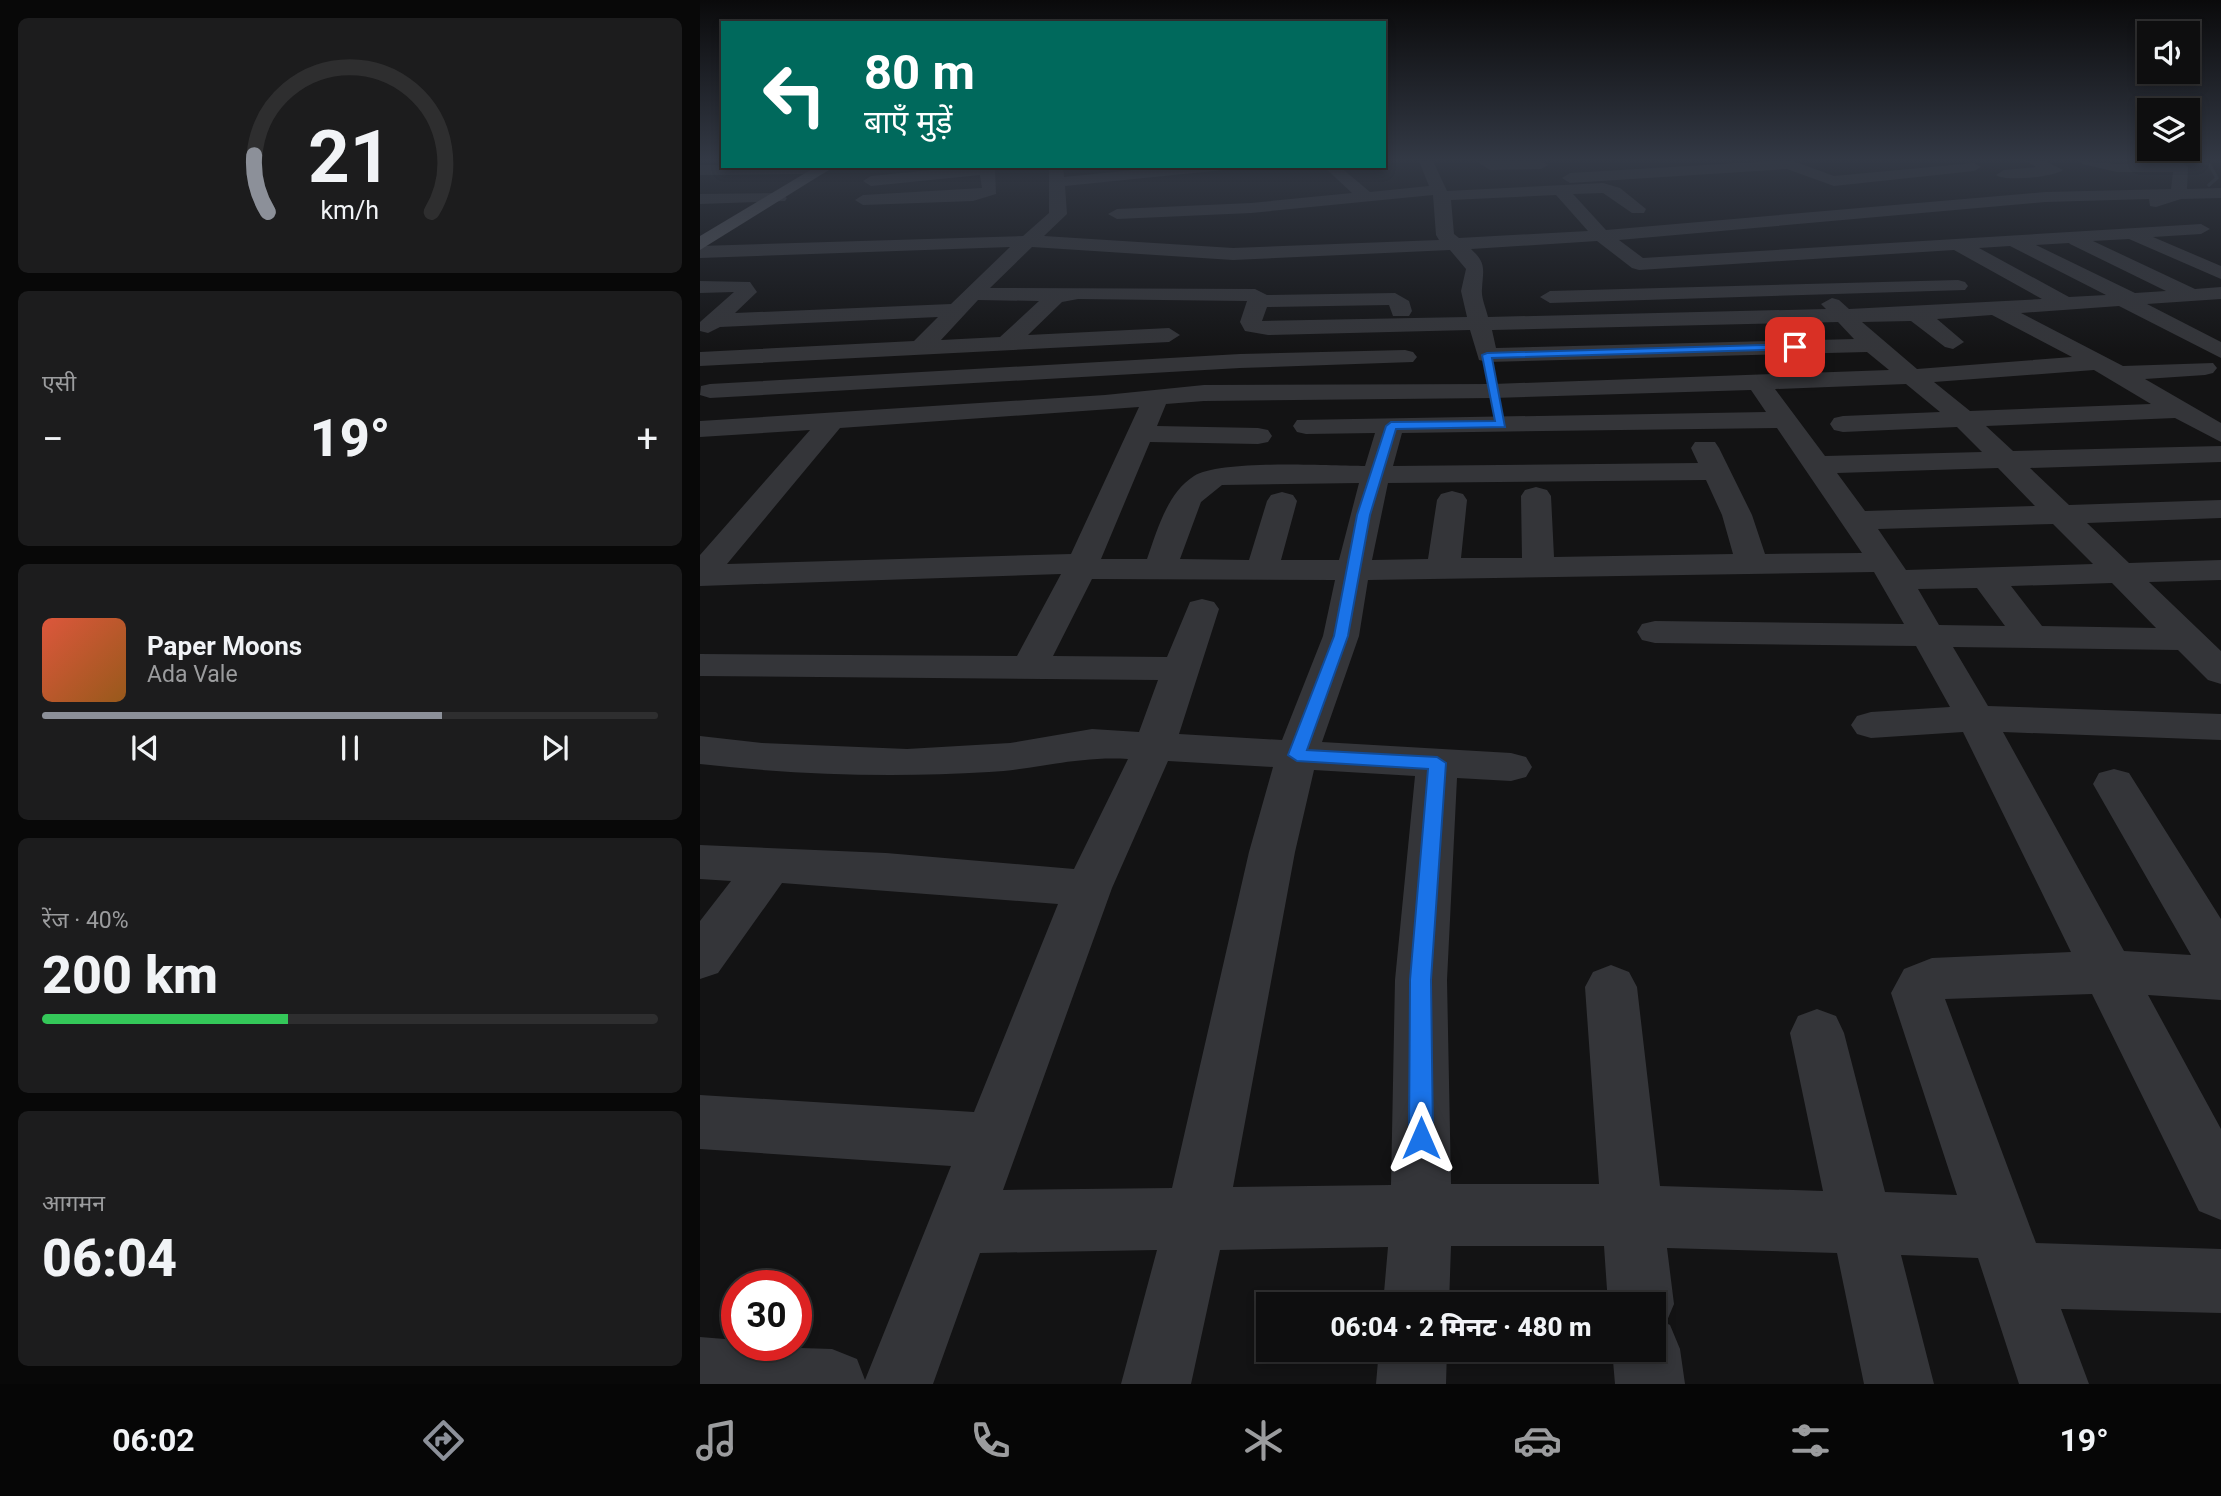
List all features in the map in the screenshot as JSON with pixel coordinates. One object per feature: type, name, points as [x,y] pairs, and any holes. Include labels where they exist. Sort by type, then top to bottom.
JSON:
[{"type":"main road","points":[[700,245],[733,226]]},
{"type":"street","points":[[919,349],[998,268],[1045,226]]},
{"type":"street","points":[[1076,260],[1107,226]]},
{"type":"street","points":[[1140,268],[1172,226]]},
{"type":"street","points":[[1443,226],[1443,231],[1476,269],[1471,291],[1487,355],[1509,472]]},
{"type":"street","points":[[1591,226],[1633,262],[1669,264],[1957,244],[2209,232],[2190,226]]},
{"type":"street","points":[[1599,234],[1711,226]]},
{"type":"street","points":[[1734,226],[1811,282],[1873,345],[1963,418],[2119,574],[2221,671]]},
{"type":"street","points":[[1158,245],[1233,254],[1309,253],[1740,226]]},
{"type":"street","points":[[1796,226],[1873,272]]},
{"type":"street","points":[[1865,226],[1896,248],[1997,310],[2109,368],[2221,434]]},
{"type":"street","points":[[1982,226],[2127,300],[2213,359]]},
{"type":"street","points":[[2046,226],[2221,309]]},
{"type":"street","points":[[808,243],[825,229]]},
{"type":"street","points":[[1673,231],[1712,261]]},
{"type":"street","points":[[2132,234],[2221,273]]},
{"type":"street","points":[[700,245],[1029,239],[1263,248],[1455,242]]},
{"type":"street","points":[[700,252],[1029,239]]},
{"type":"street","points":[[1957,244],[2068,304]]},
{"type":"street","points":[[1165,268],[1293,266],[1306,262],[1309,253]]},
{"type":"street","points":[[1669,264],[1690,293]]},
{"type":"street","points":[[998,268],[1033,268]]},
{"type":"street","points":[[1605,271],[1617,322],[1642,386]]},
{"type":"street","points":[[1525,298],[1690,293],[1811,282],[1958,286]]},
{"type":"street","points":[[700,287],[735,285],[747,292],[707,326]]},
{"type":"street","points":[[1254,309],[1388,299],[1400,310],[1480,325],[1916,314],[2221,293]]},
{"type":"street","points":[[972,294],[1259,296],[1254,309],[1223,340]]},
{"type":"street","points":[[1006,344],[1034,316],[1061,295]]},
{"type":"street","points":[[1449,301],[1499,298]]},
{"type":"street","points":[[1400,310],[1424,302]]},
{"type":"street","points":[[707,326],[956,310]]},
{"type":"street","points":[[1156,1384],[1196,1219],[1272,852],[1297,755],[1341,636],[1364,515],[1398,408],[1405,357],[1400,310]]},
{"type":"street","points":[[1916,314],[1953,342]]},
{"type":"street","points":[[1034,316],[1074,317]]},
{"type":"street","points":[[700,359],[1006,344],[1176,326],[1101,317]]},
{"type":"street","points":[[705,395],[1223,340],[1405,357]]},
{"type":"street","points":[[1306,426],[1493,391],[1642,386],[1773,370],[1873,345]]},
{"type":"street","points":[[1487,355],[1629,352],[1773,370],[1911,377],[2109,368],[2213,359]]},
{"type":"street","points":[[705,395],[750,357]]},
{"type":"street","points":[[1773,370],[1785,420],[1890,571],[1976,718],[2221,1190]]},
{"type":"street","points":[[700,429],[1234,392],[1398,408],[1501,424],[1785,420]]},
{"type":"street","points":[[1028,668],[1082,566],[1156,398]]},
{"type":"street","points":[[1843,424],[2182,410],[2221,406]]},
{"type":"street","points":[[701,575],[832,421]]},
{"type":"street","points":[[1694,423],[1737,515],[1753,566]]},
{"type":"street","points":[[1140,434],[1258,436]]},
{"type":"street","points":[[1816,465],[2221,454]]},
{"type":"street","points":[[1160,569],[1184,506],[1198,484],[1207,478],[1235,474],[1715,471]]},
{"type":"street","points":[[1536,496],[1538,567]]},
{"type":"street","points":[[1443,568],[1452,500]]},
{"type":"street","points":[[1262,570],[1282,501]]},
{"type":"street","points":[[1855,521],[2221,509]]},
{"type":"street","points":[[701,575],[1082,566],[1262,570],[1753,566],[1987,578],[2119,574],[2214,577]]},
{"type":"street","points":[[1987,578],[2032,638]]},
{"type":"street","points":[[898,1384],[1088,888],[1154,747],[1202,609]]},
{"type":"street","points":[[1655,632],[1929,638],[2187,639]]},
{"type":"street","points":[[700,665],[1181,669]]},
{"type":"street","points":[[1871,725],[1976,718],[2221,727]]},
{"type":"street","points":[[700,750],[762,757],[907,763],[1010,757],[1092,743],[1511,767]]},
{"type":"street","points":[[1417,1292],[1421,1216],[1421,980],[1437,763]]},
{"type":"street","points":[[2114,784],[2221,962]]},
{"type":"street","points":[[700,862],[1088,888]]},
{"type":"street","points":[[700,958],[770,865]]},
{"type":"street","points":[[2054,1384],[1917,993],[1921,984],[1928,979],[2109,972],[2221,978]]},
{"type":"street","points":[[1611,987],[1640,1292]]},
{"type":"street","points":[[1817,1033],[1899,1384]]},
{"type":"street","points":[[700,1122],[991,1141]]},
{"type":"street","points":[[959,1222],[1562,1214],[1862,1225],[2007,1251],[2221,1281]]},
{"type":"street","points":[[1411,1384],[1412,1362]]},
{"type":"street","points":[[1647,1362],[1650,1384]]},
{"type":"street","points":[[700,1371],[832,1384]]},
{"type":"route","points":[[1421,1138],[1421,980],[1437,763],[1297,755],[1341,636],[1364,515],[1391,426],[1501,424],[1487,355],[1795,347]]}]
